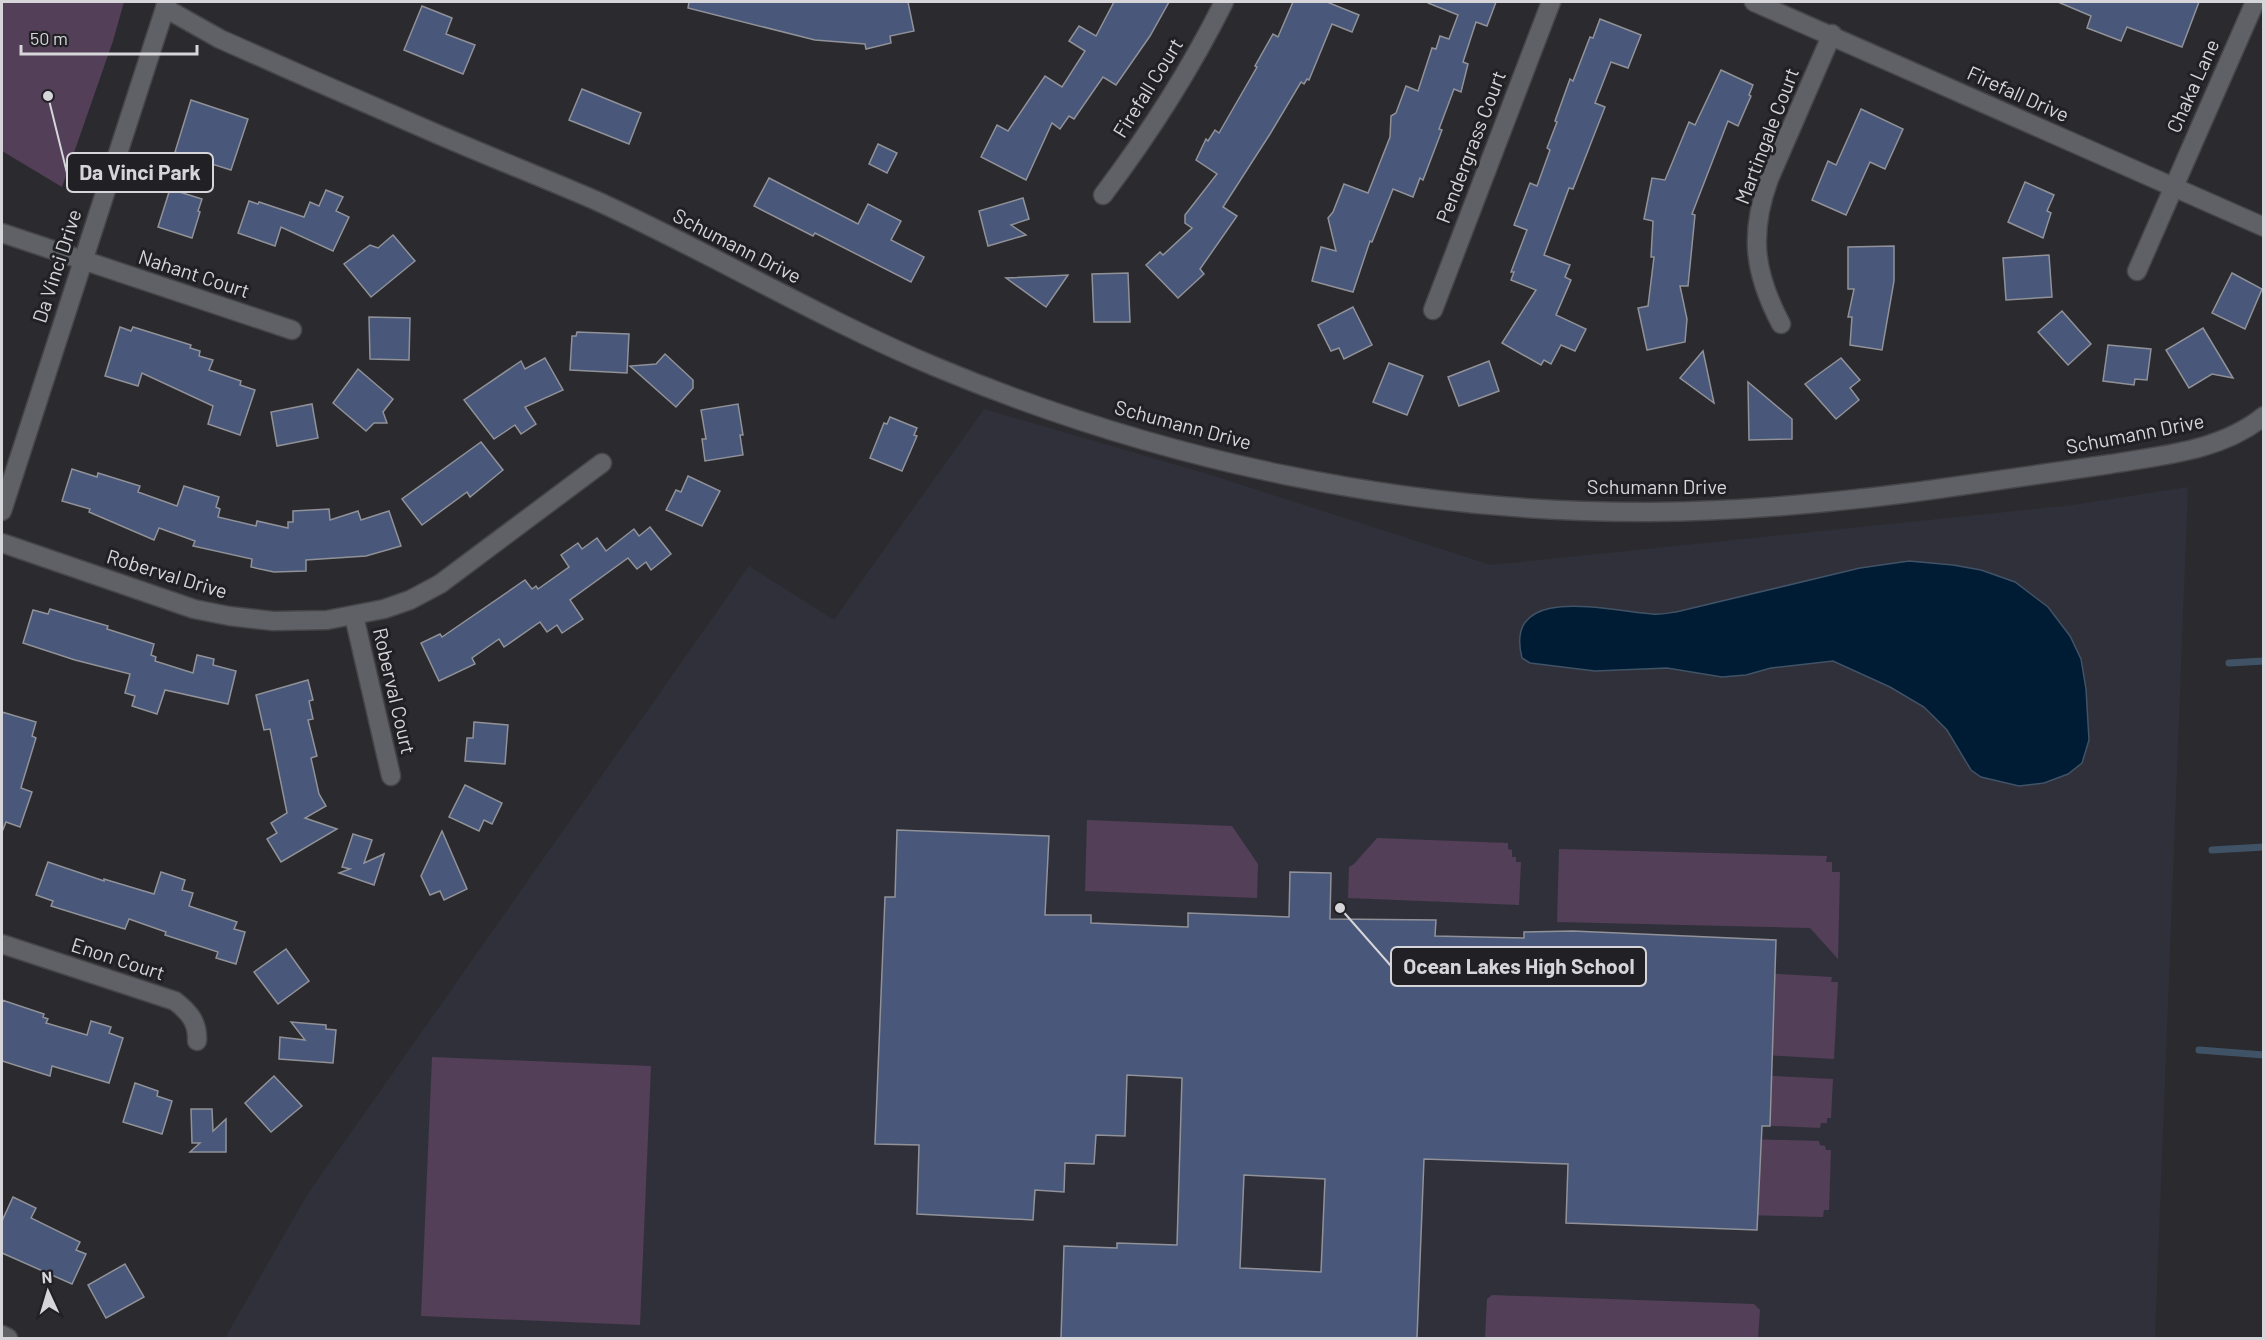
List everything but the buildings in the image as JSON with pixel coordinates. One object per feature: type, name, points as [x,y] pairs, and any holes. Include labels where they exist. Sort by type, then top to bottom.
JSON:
[{"type":"street","name":"Firefall Court","points":[[1104,195],[1176,90],[1224,2]]},
{"type":"street","name":"Pendergrass Court","points":[[1433,310],[1551,2]]},
{"type":"street","name":"Firefall Drive","points":[[1754,2],[1832,34],[2264,227]]},
{"type":"street","name":"Chaka Lane","points":[[2136,271],[2255,2]]},
{"type":"street","name":"Da Vinci Drive","points":[[2,511],[166,5]]},
{"type":"street","name":"Schumann Drive","points":[[166,5],[220,39],[599,202],[839,323],[934,366],[1012,397],[1091,424],[1212,459],[1322,483],[1450,501],[1566,510],[1648,512],[1735,509],[1827,502],[1949,487],[2161,456],[2207,446],[2234,435],[2264,416]]},
{"type":"street","name":"Martingale Court","points":[[1782,324],[1767,297],[1760,274],[1757,223],[1761,201],[1832,34]]},
{"type":"street","name":"Nahant Court","points":[[2,233],[292,330]]},
{"type":"street","name":"Roberval Drive","points":[[2,543],[194,609],[273,621],[327,620],[384,609],[410,600],[440,584],[602,464]]},
{"type":"street","name":"Roberval Court","points":[[354,616],[391,776]]},
{"type":"street","name":"Enon Court","points":[[2,944],[175,1001],[189,1011],[195,1024],[197,1041]]},
{"type":"street","points":[[2,1335],[8,1338]]},
{"type":"shaded area","points":[[2,2],[124,2],[113,41],[62,187],[2,151]]},
{"type":"shaded area","points":[[984,409],[1214,476],[1491,565],[2073,505],[2188,487],[2155,1338],[225,1338],[307,1195],[749,566],[834,620]]},
{"type":"shaded area","points":[[1087,820],[1232,826],[1258,864],[1257,898],[1085,891]]},
{"type":"shaded area","points":[[1377,838],[1508,843],[1508,849],[1512,850],[1512,857],[1516,857],[1516,862],[1521,862],[1519,905],[1348,898],[1349,867]]},
{"type":"shaded area","points":[[1559,849],[1827,856],[1826,862],[1832,862],[1832,872],[1840,872],[1838,959],[1810,928],[1557,922]]},
{"type":"shaded area","points":[[1762,973],[1832,977],[1831,982],[1838,982],[1834,1059],[1764,1055]]},
{"type":"shaded area","points":[[432,1057],[651,1066],[640,1325],[421,1316]]},
{"type":"shaded area","points":[[1756,1075],[1833,1079],[1831,1118],[1827,1118],[1827,1123],[1821,1123],[1820,1128],[1754,1125]]},
{"type":"shaded area","points":[[1748,1139],[1819,1141],[1826,1150],[1831,1150],[1829,1210],[1824,1210],[1823,1217],[1746,1215]]},
{"type":"shaded area","points":[[1492,1295],[1754,1304],[1760,1310],[1758,1338],[1485,1338],[1487,1299]]},
{"type":"water","points":[[1909,561],[1981,570],[2015,582],[2048,607],[2070,636],[2081,659],[2086,689],[2089,740],[2082,763],[2068,774],[2044,783],[2019,786],[1981,777],[1971,770],[1947,730],[1924,707],[1890,687],[1833,661],[1771,668],[1746,675],[1722,677],[1667,668],[1595,671],[1530,663],[1522,658],[1520,634],[1529,618],[1544,610],[1565,606],[1664,614],[1860,568]]},
{"type":"waterway","points":[[2229,663],[2264,661]]},
{"type":"waterway","points":[[2212,850],[2264,847]]},
{"type":"waterway","points":[[2199,1050],[2264,1055]]},
{"type":"place","name":"Da Vinci Park","points":[[48,96]]},
{"type":"place","name":"Ocean Lakes High School","points":[[1340,908]]}]
